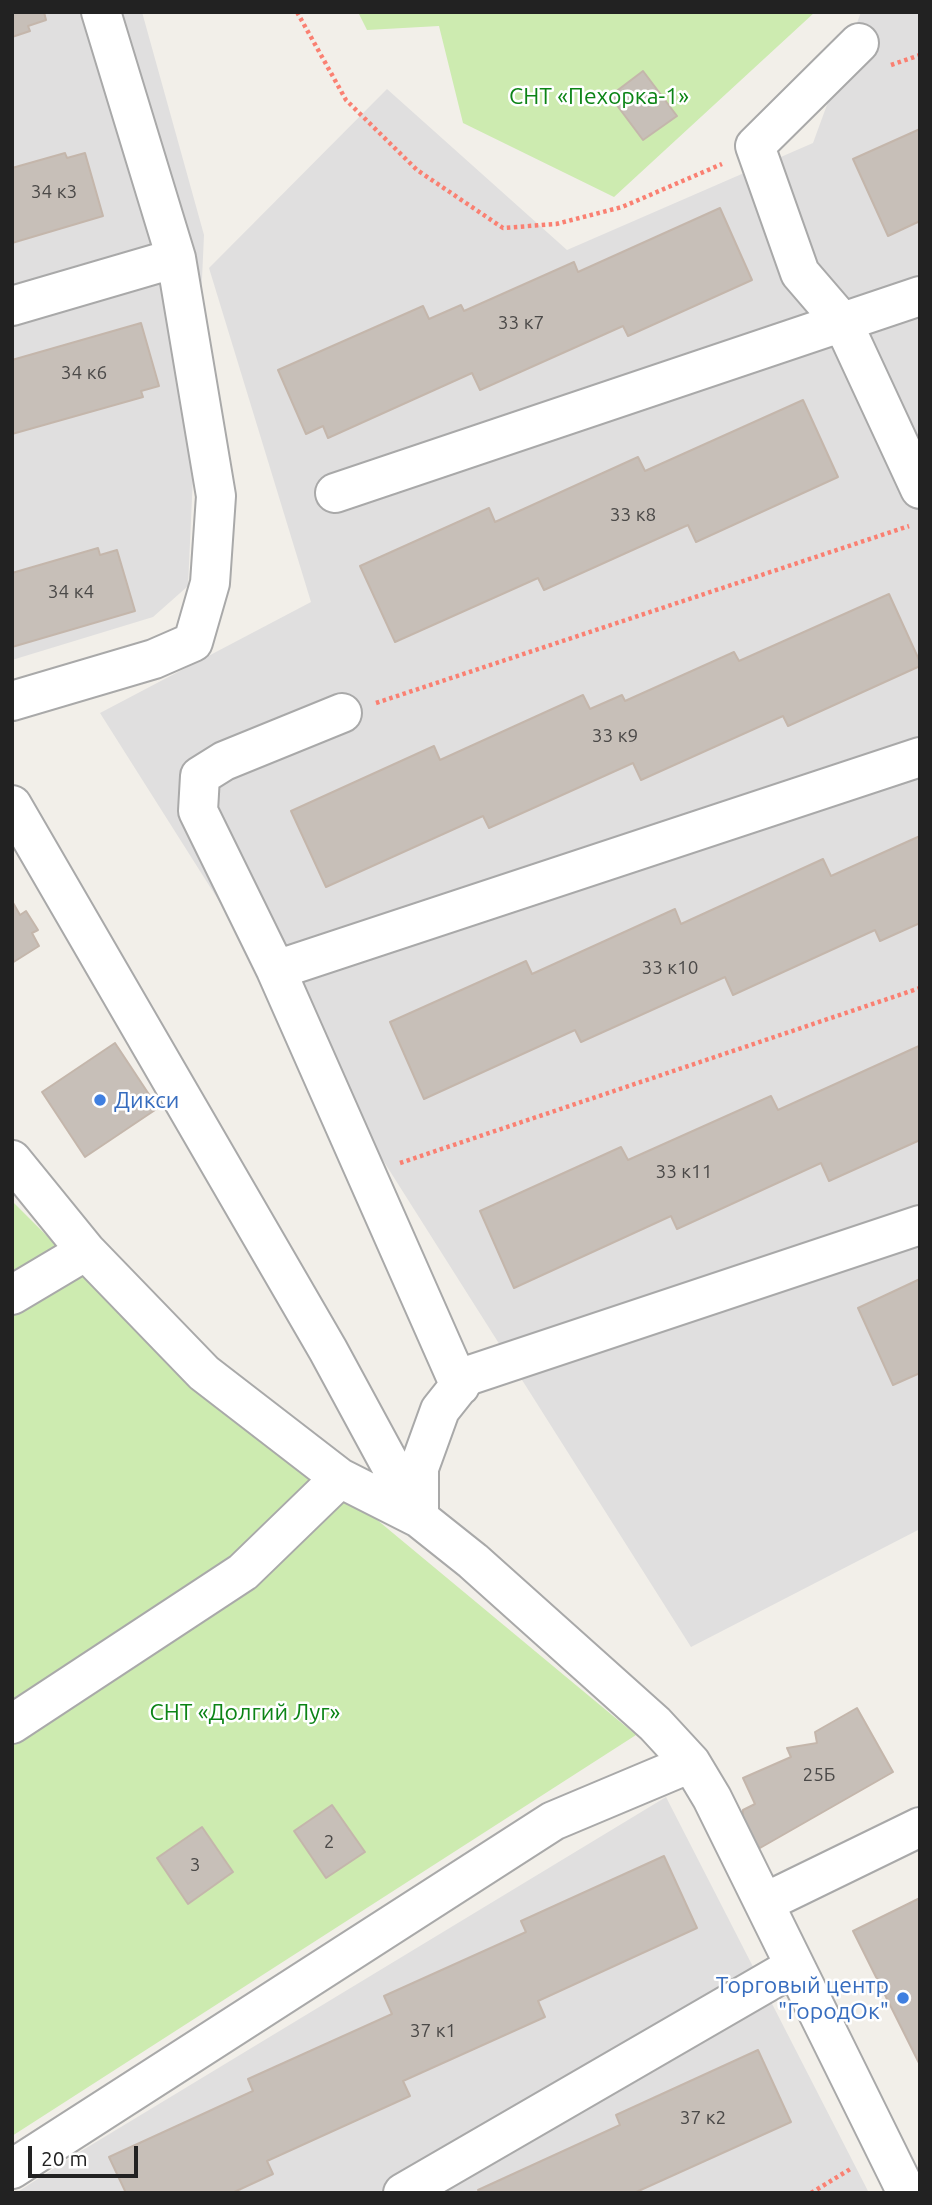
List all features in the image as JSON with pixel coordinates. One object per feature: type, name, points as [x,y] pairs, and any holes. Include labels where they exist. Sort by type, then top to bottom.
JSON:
[{"type":"street","points":[[12,701],[153,660],[193,642],[210,583],[216,496],[176,258],[101,12]]},
{"type":"street","points":[[859,43],[755,146],[800,273],[842,323],[920,489]]},
{"type":"street","points":[[12,306],[176,258]]},
{"type":"street","points":[[335,493],[920,296]]},
{"type":"street","points":[[342,713],[223,761],[200,776],[198,811],[276,970],[460,1386]]},
{"type":"street","points":[[276,970],[920,757]]},
{"type":"street","points":[[12,805],[328,1350],[419,1518]]},
{"type":"street","points":[[12,1160],[86,1251],[204,1373],[340,1478],[419,1518],[473,1561],[655,1724],[691,1763],[712,1798],[907,2193]]},
{"type":"street","points":[[419,1518],[419,1468],[440,1410],[467,1376],[920,1225]]},
{"type":"street","points":[[12,1294],[86,1251]]},
{"type":"street","points":[[12,1724],[243,1572],[340,1478]]},
{"type":"street","points":[[12,2169],[553,1821],[691,1763]]},
{"type":"street","points":[[764,1903],[920,1827]]},
{"type":"street","points":[[403,2193],[795,1966]]},
{"type":"path","points":[[297,12],[346,100],[417,170],[503,228],[556,224],[622,208],[719,166],[755,146]]},
{"type":"path","points":[[342,713],[920,523]]},
{"type":"path","points":[[366,1174],[920,988]]},
{"type":"path","points":[[811,2193],[886,2148]]},
{"type":"shaded area","points":[[12,12],[142,12],[204,235],[188,586],[153,617],[12,660]]},
{"type":"shaded area","points":[[861,12],[920,12],[920,1529],[691,1647],[100,713],[311,602],[209,268],[387,89],[567,250],[813,143]]},
{"type":"shaded area","points":[[666,1797],[869,2193],[16,2193],[73,2156]]},
{"type":"green space","name":"СНТ «Пехорка-1»","points":[[358,12],[815,12],[614,197],[463,123],[439,26],[367,30]]},
{"type":"green space","name":"СНТ «Долгий Луг»","points":[[12,1201],[217,1406],[364,1509],[636,1735],[12,2136]]},
{"type":"building","points":[[12,12],[44,12],[46,20],[28,26],[30,31],[12,37]]},
{"type":"building","points":[[643,71],[677,116],[643,140],[610,96]]},
{"type":"building","points":[[920,129],[920,221],[888,236],[853,159]]},
{"type":"building","points":[[65,153],[67,158],[85,153],[103,216],[12,243],[12,168]]},
{"type":"building","points":[[720,208],[752,280],[628,336],[623,326],[480,390],[472,373],[328,438],[323,426],[306,434],[278,370],[423,306],[429,319],[461,305],[464,311],[574,262],[578,272]]},
{"type":"building","points":[[141,323],[159,386],[141,391],[143,397],[12,434],[12,360]]},
{"type":"building","points":[[803,400],[838,477],[696,542],[688,525],[544,590],[538,578],[395,642],[360,566],[489,508],[495,522],[638,457],[645,471]]},
{"type":"building","points":[[98,548],[100,555],[117,550],[135,611],[12,647],[12,573]]},
{"type":"building","points":[[889,594],[920,666],[788,726],[783,716],[641,780],[633,763],[489,828],[483,816],[326,887],[291,811],[434,746],[440,760],[583,695],[590,709],[622,695],[625,701],[734,652],[739,661]]},
{"type":"building","points":[[920,836],[920,923],[880,941],[875,930],[733,995],[725,977],[581,1042],[575,1030],[424,1099],[390,1022],[526,961],[532,974],[675,909],[681,924],[823,859],[831,876]]},
{"type":"building","points":[[12,901],[20,915],[26,911],[38,930],[32,933],[39,946],[12,963]]},
{"type":"building","name":"Дикси","points":[[115,1043],[158,1108],[85,1157],[42,1092]]},
{"type":"building","points":[[919,1046],[920,1140],[829,1181],[821,1163],[677,1229],[671,1216],[514,1288],[480,1211],[621,1147],[628,1160],[771,1096],[778,1110]]},
{"type":"building","points":[[920,1279],[920,1373],[893,1385],[858,1308]]},
{"type":"building","points":[[857,1708],[893,1772],[760,1848],[743,1832],[743,1810],[755,1804],[743,1778],[791,1757],[787,1748],[817,1743],[815,1732]]},
{"type":"building","points":[[332,1805],[365,1852],[326,1878],[294,1831]]},
{"type":"building","points":[[202,1827],[233,1872],[188,1904],[157,1858]]},
{"type":"building","points":[[664,1856],[697,1928],[538,2001],[545,2017],[403,2081],[410,2096],[267,2161],[273,2174],[232,2193],[126,2193],[109,2157],[253,2091],[248,2079],[392,2014],[384,1996],[526,1932],[521,1921]]},
{"type":"building","name":"Торговый центр \"ГородОк\"","points":[[920,1898],[920,2065],[853,1931]]},
{"type":"building","points":[[758,2050],[791,2122],[634,2193],[480,2193],[478,2190],[620,2125],[616,2115]]},
{"type":"place","name":"Дикси","points":[[100,1100]]},
{"type":"place","name":"Торговый центр \"ГородОк\"","points":[[903,1998]]}]
